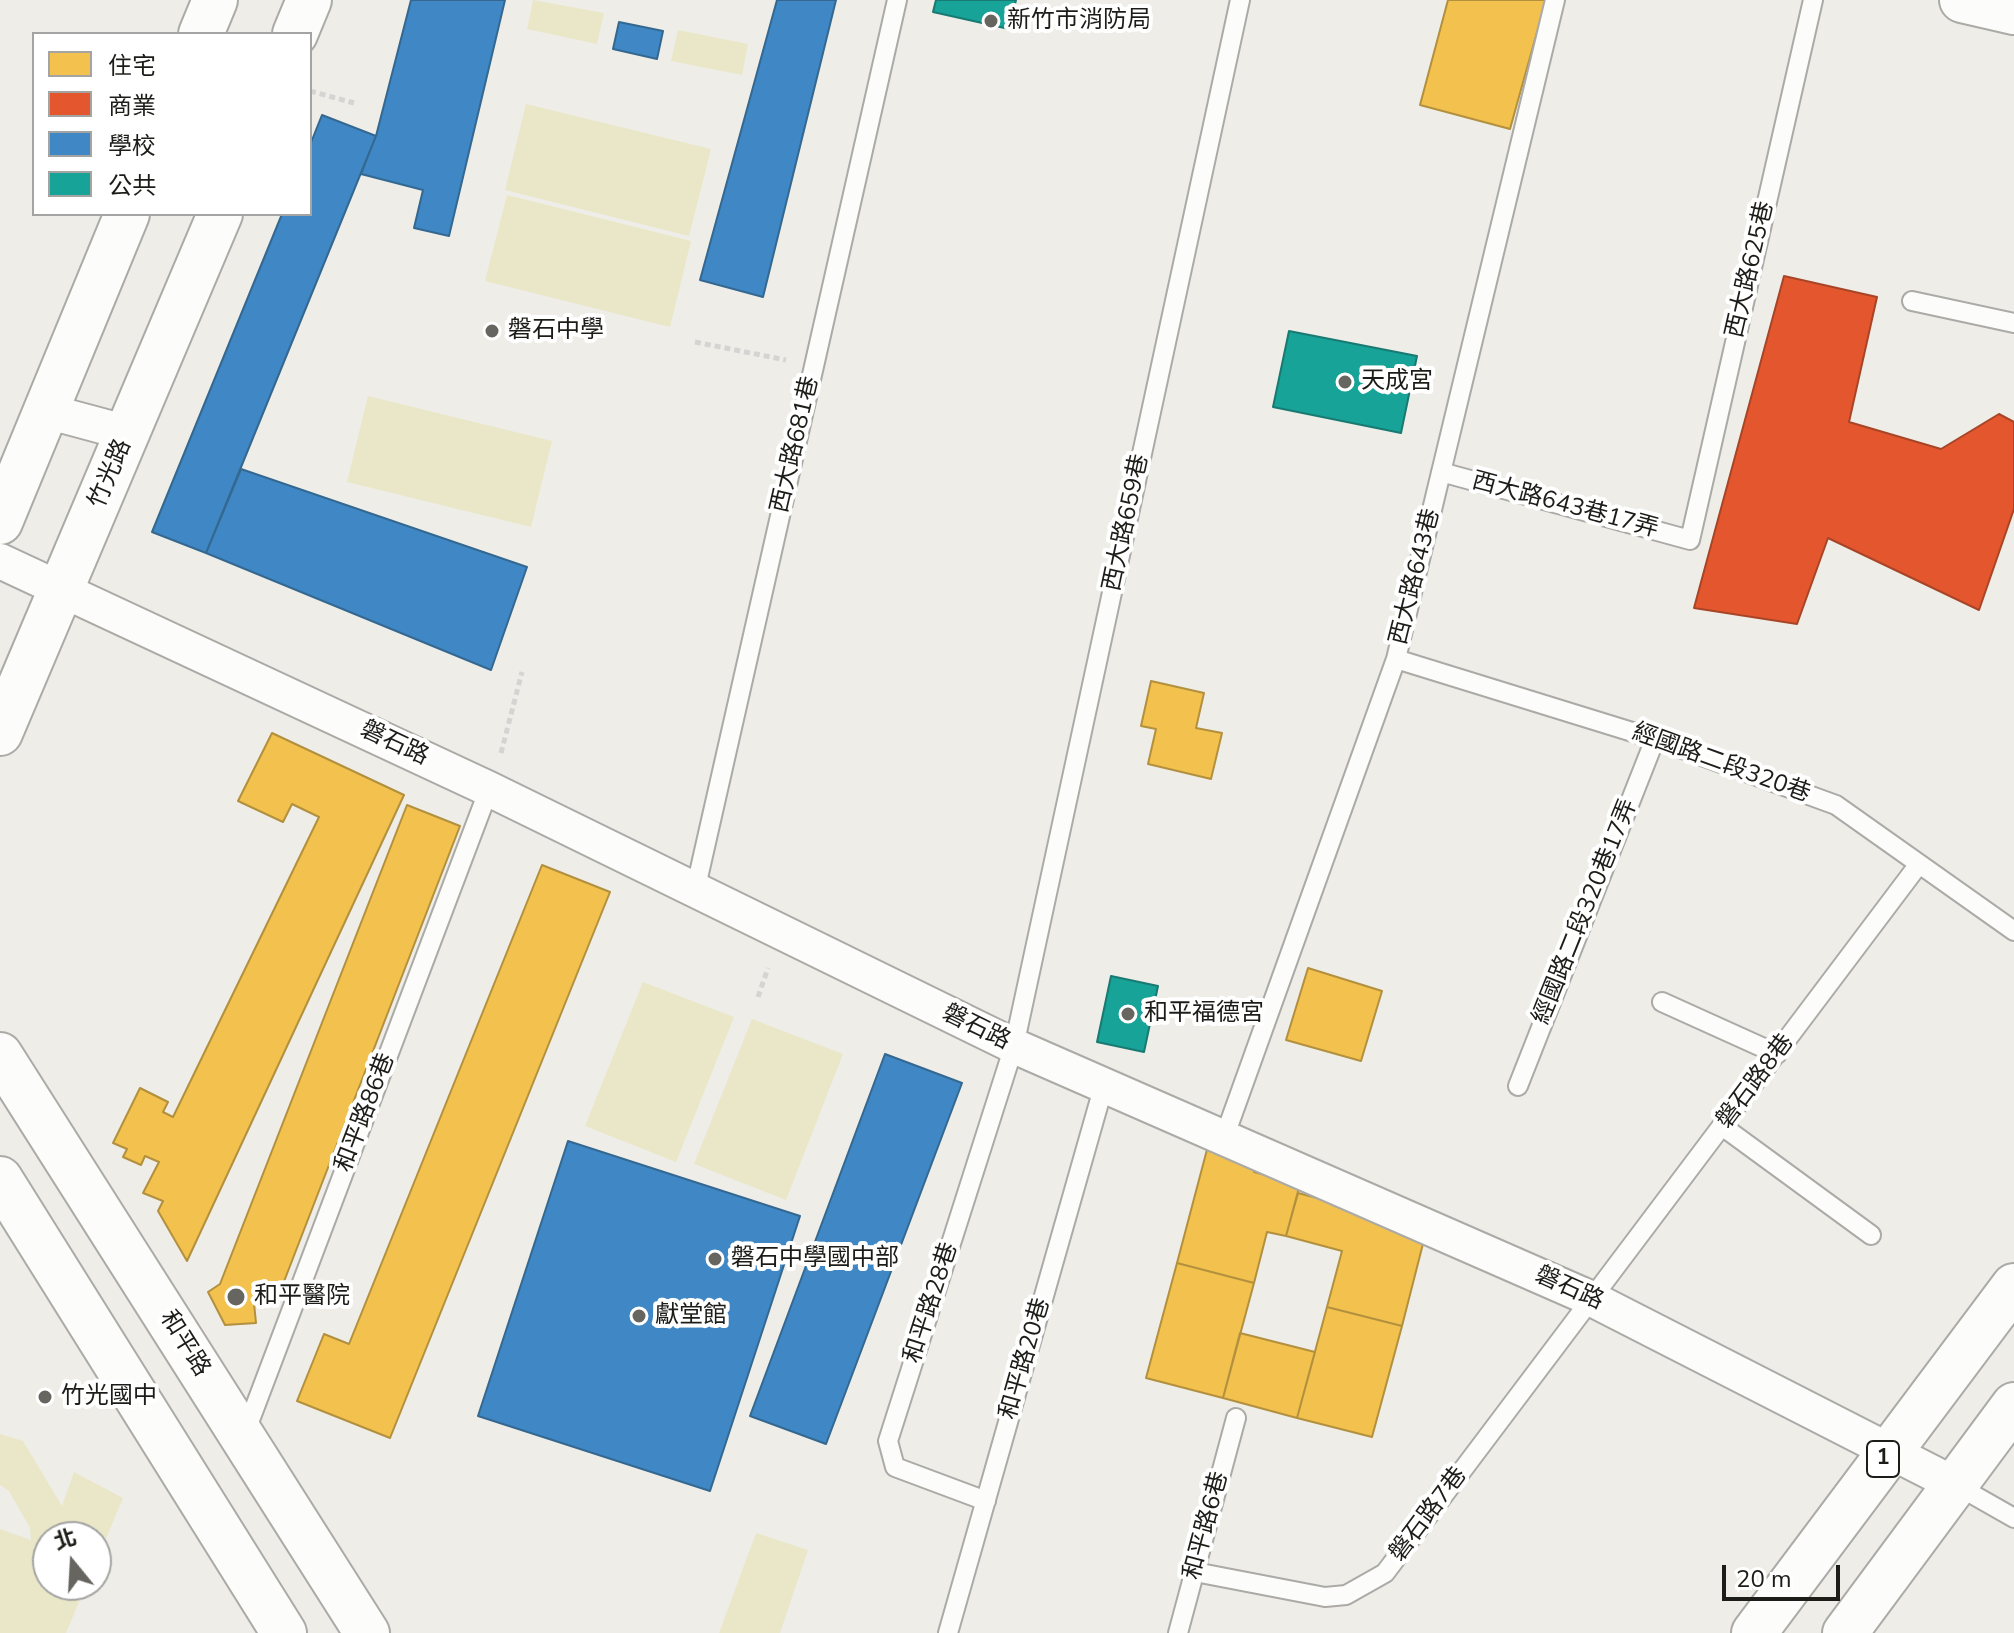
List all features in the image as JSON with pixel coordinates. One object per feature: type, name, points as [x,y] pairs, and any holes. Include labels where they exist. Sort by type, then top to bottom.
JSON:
[{"type":"street","points":[[202,32],[215,0]]},
{"type":"street","points":[[296,32],[309,0]]},
{"type":"street","points":[[1962,0],[2014,12]]},
{"type":"street","points":[[0,522],[126,216]]},
{"type":"street","name":"竹光路","points":[[0,733],[219,216]]},
{"type":"street","points":[[46,411],[128,433]]},
{"type":"street","name":"磐石路","points":[[0,561],[489,789],[1014,1046],[1592,1299],[1956,1485]]},
{"type":"street","name":"和平路","points":[[0,1055],[367,1633]]},
{"type":"street","points":[[0,1179],[284,1633]]},
{"type":"street","name":"1","points":[[1754,1633],[2014,1286]]},
{"type":"street","points":[[1845,1633],[2014,1405]]},
{"type":"lane","name":"西大路681巷","points":[[695,891],[897,0]]},
{"type":"lane","name":"西大路659巷","points":[[1014,1046],[1240,0]]},
{"type":"lane","name":"西大路643巷","points":[[1224,1138],[1396,659],[1555,0]]},
{"type":"lane","name":"西大路625巷","points":[[1690,540],[1813,0]]},
{"type":"lane","points":[[1912,301],[2014,323]]},
{"type":"lane","name":"西大路643巷17弄","points":[[1441,472],[1690,540]]},
{"type":"lane","name":"經國路二段320巷","points":[[1396,659],[1655,739],[1836,805],[2014,931]]},
{"type":"lane","name":"經國路二段320巷17弄","points":[[1518,1086],[1655,739]]},
{"type":"lane","name":"和平路86巷","points":[[243,1438],[489,789]]},
{"type":"lane","name":"磐石路8巷","points":[[1592,1299],[1919,864]]},
{"type":"lane","points":[[1662,1002],[1777,1054]]},
{"type":"lane","name":"和平路28巷","points":[[986,1501],[895,1467],[888,1441],[1014,1046]]},
{"type":"lane","name":"和平路20巷","points":[[948,1633],[1104,1085]]},
{"type":"lane","points":[[1722,1126],[1871,1235]]},
{"type":"lane","name":"磐石路7巷","points":[[1195,1572],[1325,1597],[1346,1595],[1385,1573],[1592,1299]]},
{"type":"lane","name":"和平路6巷","points":[[1178,1633],[1236,1418]]},
{"type":"lane","points":[[1956,1485],[2014,1518]]},
{"type":"path","points":[[312,92],[354,103]]},
{"type":"path","points":[[695,342],[814,366]]},
{"type":"path","points":[[489,789],[522,672]]},
{"type":"shaded area","points":[[533,0],[604,13],[597,44],[527,29]]},
{"type":"shaded area","points":[[678,30],[748,44],[742,75],[671,61]]},
{"type":"shaded area","points":[[526,104],[711,149],[689,236],[505,190]]},
{"type":"shaded area","points":[[507,195],[691,241],[670,327],[485,281]]},
{"type":"shaded area","points":[[368,396],[552,441],[531,527],[347,482]]},
{"type":"shaded area","points":[[643,982],[734,1017],[676,1162],[585,1126]]},
{"type":"shaded area","points":[[752,1019],[843,1054],[786,1200],[694,1164]]},
{"type":"shaded area","points":[[0,1434],[23,1441],[62,1506],[74,1472],[123,1498],[112,1524],[112,1521],[32,1521],[32,1601],[79,1601],[66,1633],[0,1633],[0,1529],[31,1540],[30,1528],[9,1491],[0,1485]]},
{"type":"shaded area","points":[[756,1533],[808,1550],[780,1633],[719,1633]]},
{"type":"building: 住宅","points":[[1448,0],[1546,0],[1510,129],[1420,105]]},
{"type":"building: 住宅","points":[[1151,681],[1204,693],[1196,728],[1222,733],[1211,779],[1148,764],[1156,729],[1141,726]]},
{"type":"building: 住宅","points":[[272,733],[404,795],[187,1261],[158,1211],[163,1201],[143,1193],[159,1162],[145,1156],[141,1165],[123,1157],[127,1149],[113,1143],[140,1088],[168,1102],[163,1112],[173,1117],[319,817],[292,804],[283,822],[238,801]]},
{"type":"building: 住宅","points":[[407,805],[460,826],[278,1297],[254,1303],[256,1323],[225,1325],[208,1292],[220,1284]]},
{"type":"building: 住宅","points":[[542,865],[610,892],[390,1438],[297,1401],[324,1334],[349,1344]]},
{"type":"building: 住宅","points":[[1308,968],[1382,991],[1361,1061],[1286,1040]]},
{"type":"building: 住宅","points":[[1209,1142],[1256,1164],[1254,1172],[1300,1184],[1286,1236],[1267,1232],[1254,1283],[1177,1263]]},
{"type":"building: 住宅","points":[[1298,1193],[1404,1221],[1426,1232],[1402,1326],[1327,1307],[1342,1251],[1286,1236]]},
{"type":"building: 住宅","points":[[1177,1263],[1254,1283],[1223,1398],[1146,1378]]},
{"type":"building: 住宅","points":[[1327,1307],[1402,1326],[1372,1437],[1297,1418]]},
{"type":"building: 住宅","points":[[1240,1333],[1315,1352],[1297,1418],[1223,1398]]},
{"type":"building: 商業","points":[[1784,276],[1877,297],[1849,422],[1941,449],[1999,414],[2014,422],[2014,509],[1979,610],[1828,538],[1797,624],[1694,608]]},
{"type":"building: 學校","points":[[411,0],[505,0],[449,236],[414,228],[423,190],[361,174],[376,136]]},
{"type":"building: 學校","points":[[777,0],[836,0],[763,297],[700,280]]},
{"type":"building: 學校","points":[[619,22],[663,31],[657,59],[613,49]]},
{"type":"building: 學校","points":[[322,115],[376,136],[206,553],[152,532],[281,216],[312,216],[312,140]]},
{"type":"building: 學校","points":[[241,469],[527,567],[491,670],[206,553]]},
{"type":"building: 學校","points":[[885,1054],[962,1083],[826,1444],[750,1416]]},
{"type":"building: 學校","name":"獻堂館","points":[[568,1141],[800,1216],[710,1491],[478,1416]]},
{"type":"building: 公共","name":"新竹市消防局","points":[[936,0],[1016,0],[1009,29],[933,12]]},
{"type":"building: 公共","name":"天成宮","points":[[1289,331],[1417,356],[1401,433],[1273,407]]},
{"type":"building: 公共","name":"和平福德宮","points":[[1111,976],[1158,986],[1144,1052],[1097,1042]]},
{"type":"place","name":"新竹市消防局","points":[[991,21]]},
{"type":"place","name":"磐石中學","points":[[492,331]]},
{"type":"place","name":"天成宮","points":[[1345,382]]},
{"type":"place","name":"和平福德宮","points":[[1128,1014]]},
{"type":"place","name":"磐石中學國中部","points":[[715,1259]]},
{"type":"place","name":"和平醫院","points":[[236,1297]]},
{"type":"place","name":"獻堂館","points":[[639,1316]]},
{"type":"place","name":"竹光國中","points":[[45,1397]]}]
